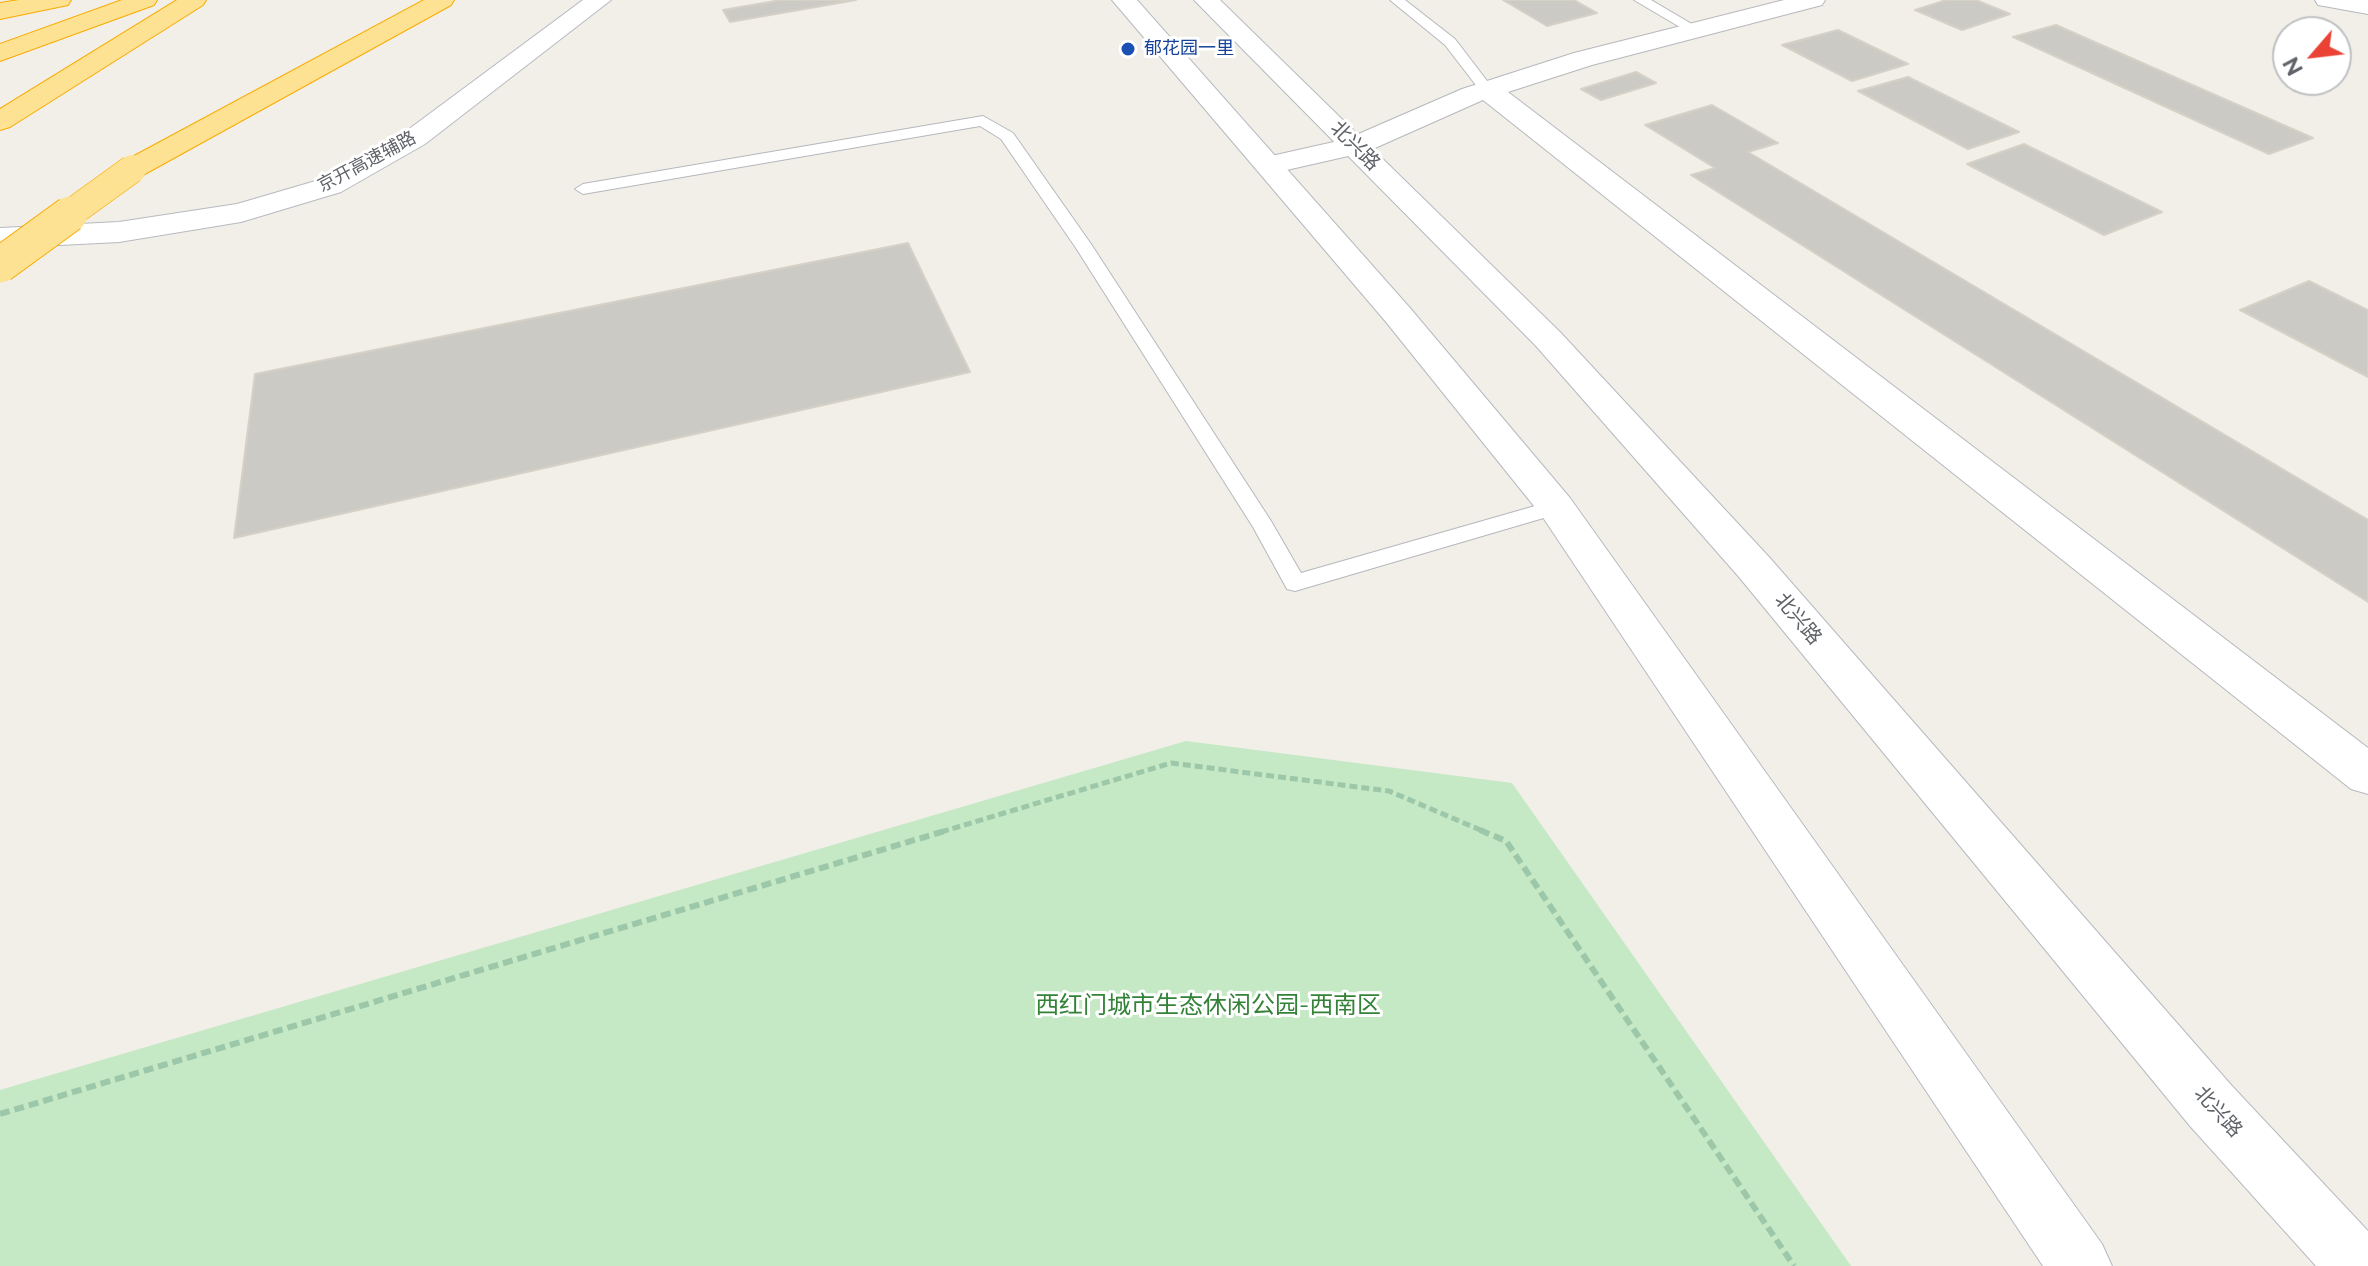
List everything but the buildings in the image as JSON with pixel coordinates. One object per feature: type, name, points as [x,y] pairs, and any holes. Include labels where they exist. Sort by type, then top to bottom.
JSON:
[{"type":"highway","points":[[0,11],[59,0]]},
{"type":"highway","points":[[0,53],[145,0]]},
{"type":"highway","points":[[0,121],[194,0]]},
{"type":"highway","points":[[0,265],[132,169],[442,0]]},
{"type":"main road","name":"京开高速辅路","points":[[0,238],[119,232],[241,213],[330,186],[415,138],[599,0]]},
{"type":"main road","points":[[1124,0],[1398,315],[1556,507],[2080,1266]]},
{"type":"main road","name":"北兴路","points":[[1206,0],[1548,339],[1754,567],[2211,1106],[2358,1266]]},
{"type":"main road","points":[[1269,165],[1356,146],[1487,90],[1583,59],[1813,0]]},
{"type":"main road","points":[[2327,0],[2368,7]]},
{"type":"main road","points":[[1487,90],[2368,775]]},
{"type":"lane","points":[[1397,0],[1450,42],[1487,90]]},
{"type":"lane","points":[[1641,0],[1695,30]]},
{"type":"lane","points":[[583,189],[983,121],[1007,136],[1085,248],[1263,526],[1295,583],[1556,507]]},
{"type":"path","points":[[0,1114],[1171,763],[1389,791],[1506,841],[1794,1266]]},
{"type":"green space","name":"西红门城市生态休闲公园-西南区","points":[[1186,741],[1512,783],[1851,1266],[0,1266],[0,1090]]},
{"type":"place","name":"郁花园一里","points":[[1128,49]]}]
